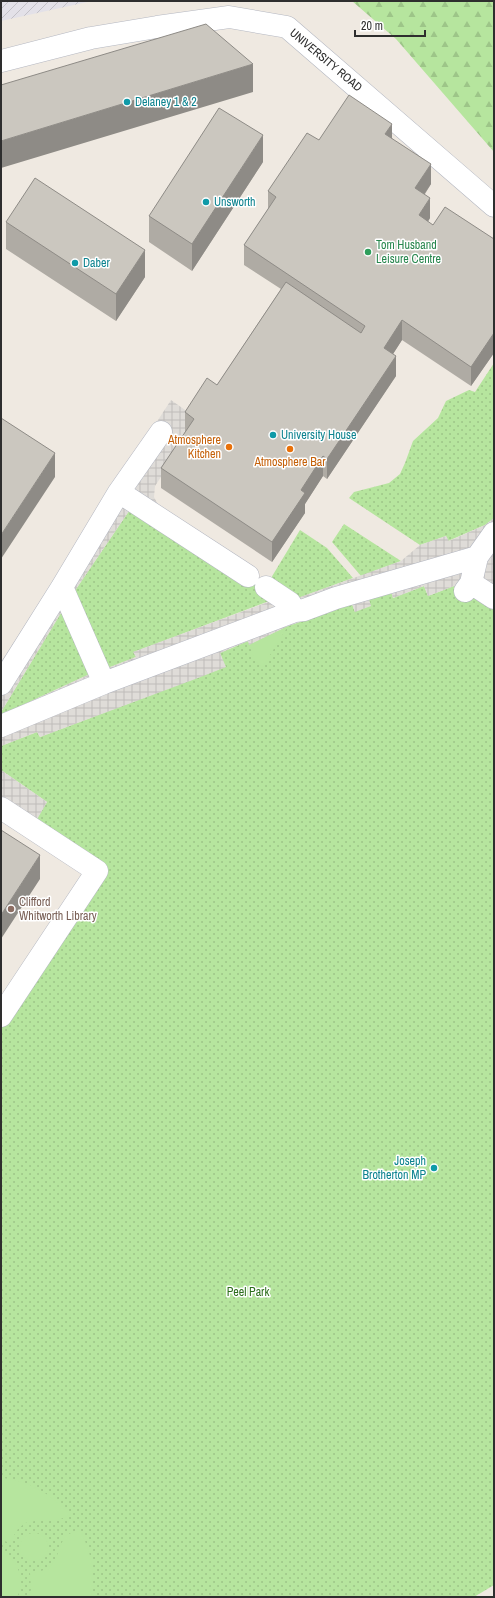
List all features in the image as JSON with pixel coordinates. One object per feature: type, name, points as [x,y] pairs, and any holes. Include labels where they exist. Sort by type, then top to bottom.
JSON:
[{"type":"street","name":"UNIVERSITY ROAD","points":[[1,61],[91,38],[229,17],[287,27],[339,70],[494,206]]},
{"type":"street","points":[[1,684],[119,492],[161,432]]},
{"type":"street","points":[[119,492],[248,576]]},
{"type":"street","points":[[494,533],[477,557],[468,587],[494,598]]},
{"type":"street","points":[[1,726],[104,683],[295,611],[304,610],[336,598],[477,557]]},
{"type":"street","points":[[62,587],[104,683]]},
{"type":"street","points":[[266,587],[290,603],[295,611]]},
{"type":"street","points":[[1,808],[96,871],[1,1016]]},
{"type":"shaded area","points":[[1,1],[92,1],[1,21]]},
{"type":"shaded area","points":[[171,400],[195,417],[189,435],[155,486],[154,497],[162,508],[129,511],[74,592],[105,669],[136,657],[133,652],[276,599],[295,599],[401,561],[420,545],[446,536],[449,541],[485,525],[494,518],[494,610],[454,586],[428,596],[424,586],[393,598],[391,591],[369,599],[371,606],[355,612],[352,604],[288,626],[249,645],[248,641],[220,653],[226,667],[40,737],[37,732],[1,746],[1,715],[92,673],[64,608],[1,712],[1,662]]},
{"type":"shaded area","points":[[1,770],[47,802],[32,828],[1,809]]},
{"type":"green space","points":[[352,1],[494,1],[494,152],[396,39]]},
{"type":"green space","points":[[494,363],[493,519],[485,525],[448,541],[446,536],[420,545],[349,498],[354,492],[389,483],[400,474],[413,441],[438,418],[446,401],[469,390],[475,392]]},
{"type":"green space","points":[[129,511],[277,598],[134,652],[136,657],[105,669],[74,592]]},
{"type":"green space","points":[[344,524],[401,561],[361,576],[332,542]]},
{"type":"green space","points":[[300,530],[327,548],[353,578],[295,599],[268,583]]},
{"type":"green space","name":"Peel Park","points":[[424,586],[428,596],[454,586],[494,610],[494,1585],[474,1597],[1,1597],[1,1026],[103,870],[33,825],[47,802],[1,770],[1,746],[37,732],[40,737],[225,667],[220,653],[248,641],[250,644],[288,626],[352,604],[355,612],[369,599],[391,591],[393,598]]},
{"type":"green space","points":[[64,608],[92,673],[1,715],[1,712]]},
{"type":"green space","points":[[288,626],[262,668],[255,660],[249,645]]},
{"type":"green space","points":[[1,1478],[11,1479],[39,1489],[63,1507],[70,1515],[56,1521],[35,1521],[25,1523],[18,1529],[9,1543],[1,1539]]},
{"type":"green space","points":[[79,1529],[87,1545],[93,1570],[91,1597],[29,1597],[31,1589],[30,1573],[46,1569],[51,1566],[57,1556],[65,1536]]},
{"type":"green space","points":[[34,1533],[44,1537],[48,1547],[44,1557],[34,1561],[24,1557],[20,1547],[24,1537]]},
{"type":"green space","points":[[1,1551],[12,1559],[19,1571],[21,1584],[17,1597],[1,1597]]},
{"type":"building","points":[[206,24],[253,64],[1,141],[1,85]]},
{"type":"building","points":[[349,95],[392,124],[385,134],[431,164],[415,188],[430,198],[419,215],[433,225],[445,207],[494,239],[494,333],[471,367],[402,320],[384,348],[396,356],[327,459],[323,456],[301,490],[305,493],[272,542],[161,468],[194,419],[185,412],[207,378],[217,385],[286,282],[361,333],[365,326],[244,245],[276,197],[268,191],[307,133],[319,140]]},
{"type":"building","points":[[219,108],[263,135],[192,244],[149,216]]},
{"type":"building","points":[[35,178],[145,250],[116,294],[6,222]]},
{"type":"building","points":[[1,418],[55,453],[1,535]]},
{"type":"building","points":[[1,830],[40,855],[1,915]]},
{"type":"place","name":"Delaney 1 & 2","points":[[127,102]]},
{"type":"place","name":"Unsworth","points":[[206,202]]},
{"type":"place","name":"Tom Husband Leisure Centre","points":[[368,252]]},
{"type":"place","name":"Daber","points":[[75,263]]},
{"type":"place","name":"University House","points":[[273,435]]},
{"type":"place","name":"Atmosphere Kitchen","points":[[229,447]]},
{"type":"place","name":"Atmosphere Bar","points":[[290,449]]},
{"type":"place","name":"Clifford Whitworth Library","points":[[11,909]]},
{"type":"place","name":"Joseph Brotherton MP","points":[[434,1168]]}]
